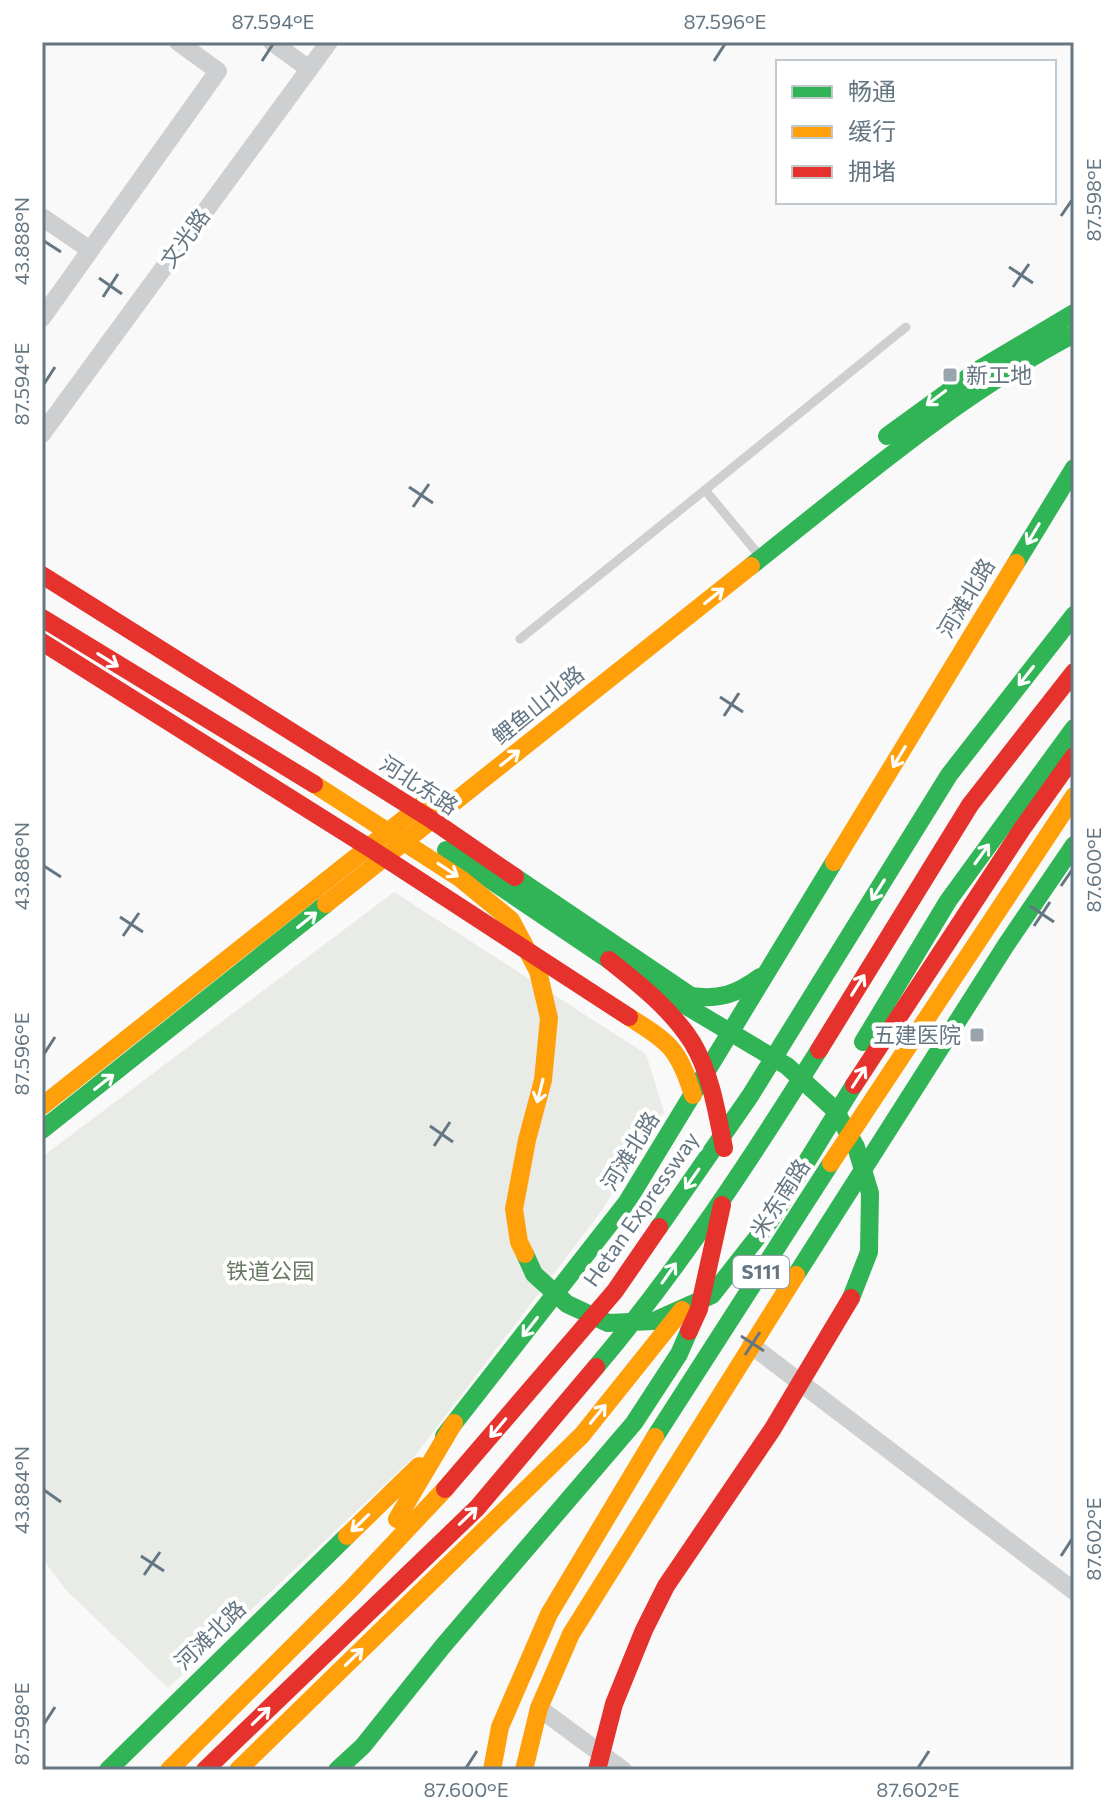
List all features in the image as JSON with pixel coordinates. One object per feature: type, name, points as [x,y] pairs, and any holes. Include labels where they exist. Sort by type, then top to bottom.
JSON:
[{"type":"main road","name":"鲤鱼山北路","points":[[42,1106],[368,847],[424,815],[756,551],[943,392],[1029,337],[1074,313]]},
{"type":"main road","name":"鲤鱼山北路","points":[[756,551],[964,400],[1036,353],[1074,334]]},
{"type":"main road","name":"河滩北路","points":[[108,1770],[427,1458],[627,1202],[1074,468]]},
{"type":"main road","name":"河北东路","points":[[42,575],[424,815],[615,955],[691,996],[717,1001],[739,993],[769,971]]},
{"type":"main road","points":[[42,599],[615,955],[787,1066],[835,1110],[856,1147],[870,1193],[869,1252],[854,1293],[772,1430],[666,1586],[614,1704],[597,1770]]},
{"type":"main road","name":"Hetan Expressway","points":[[169,1770],[351,1589],[456,1478],[615,1291],[750,1096],[949,775],[1074,615]]},
{"type":"main road","points":[[42,618],[346,804],[461,879],[511,920],[538,971],[549,1018],[543,1080],[527,1140],[514,1209],[519,1242],[534,1274],[567,1304],[608,1323],[654,1321],[712,1295],[770,1221],[827,1126],[1022,829],[1074,756]]},
{"type":"main road","points":[[42,642],[368,847],[664,1039],[683,1063],[693,1095]]},
{"type":"main road","points":[[205,1770],[477,1508],[635,1321],[771,1127],[970,805],[1074,672]]},
{"type":"main road","points":[[238,1770],[582,1435],[735,1245],[865,1040],[948,901],[1074,728]]},
{"type":"main road","name":"米东南路","points":[[492,1770],[500,1727],[549,1614],[629,1478],[1074,796]]},
{"type":"main road","name":"鲤鱼山北路","points":[[42,1130],[385,858],[424,815]]},
{"type":"main road","name":"S111","points":[[524,1770],[539,1708],[571,1634],[792,1280],[1006,945],[1074,845]]},
{"type":"main road","points":[[592,991],[608,983],[617,971],[615,955]]},
{"type":"main road","points":[[337,1770],[363,1746],[443,1646],[634,1423],[679,1354],[699,1309],[719,1225],[724,1184],[726,1155],[715,1103],[693,1044],[662,1004],[615,955]]},
{"type":"main road","points":[[735,1245],[792,1280]]},
{"type":"main road","points":[[351,1589],[417,1488],[454,1423]]},
{"type":"street","points":[[42,318],[218,71],[178,42]]},
{"type":"street","points":[[272,42],[309,69]]},
{"type":"street","name":"文光路","points":[[42,434],[329,42]]},
{"type":"street","points":[[42,217],[90,250]]},
{"type":"street","points":[[751,1345],[1074,1591]]},
{"type":"street","points":[[539,1708],[623,1770]]},
{"type":"lane","points":[[520,639],[906,327]]},
{"type":"lane","points":[[705,490],[756,551]]},
{"type":"green space","name":"铁道公园","points":[[394,892],[646,1054],[664,1112],[600,1213],[414,1457],[168,1688],[66,1590],[42,1558],[42,1157]]},
{"type":"traffic: fast","points":[[887,436],[978,370],[1074,313]]},
{"type":"traffic: fast","points":[[751,566],[947,413],[1074,334]]},
{"type":"traffic: fast","points":[[1016,563],[1074,468]]},
{"type":"traffic: fast","points":[[659,1227],[750,1096],[949,775],[1074,615]]},
{"type":"traffic: fast","points":[[863,1042],[948,901],[1074,728]]},
{"type":"traffic: fast","points":[[796,1275],[1006,945],[1074,845]]},
{"type":"traffic: fast","points":[[446,850],[609,960],[787,1066],[835,1110],[856,1147],[870,1193],[869,1252],[851,1298]]},
{"type":"traffic: fast","points":[[444,1436],[627,1202],[834,862]]},
{"type":"traffic: fast","points":[[515,877],[691,996],[728,994],[760,977]]},
{"type":"traffic: fast","points":[[42,1130],[326,904]]},
{"type":"traffic: fast","points":[[596,1367],[713,1213],[819,1050]]},
{"type":"traffic: fast","points":[[525,1254],[534,1274],[567,1304],[608,1323],[654,1321],[712,1295],[770,1221],[854,1085]]},
{"type":"traffic: fast","points":[[655,1437],[831,1163]]},
{"type":"traffic: fast","points":[[337,1770],[363,1746],[443,1646],[634,1423],[679,1354],[689,1331]]},
{"type":"traffic: fast","points":[[108,1770],[347,1536]]},
{"type":"traffic: slow","points":[[834,862],[1016,563]]},
{"type":"traffic: slow","points":[[326,904],[751,566]]},
{"type":"traffic: slow","points":[[314,784],[461,879],[511,920],[538,971],[549,1018],[543,1080],[527,1140],[514,1209],[519,1242],[525,1254]]},
{"type":"traffic: slow","points":[[42,1106],[433,796]]},
{"type":"traffic: slow","points":[[831,1163],[1074,796]]},
{"type":"traffic: slow","points":[[629,1017],[671,1048],[693,1095]]},
{"type":"traffic: slow","points":[[524,1770],[539,1708],[571,1634],[796,1275]]},
{"type":"traffic: slow","points":[[238,1770],[582,1435],[682,1310]]},
{"type":"traffic: slow","points":[[397,1519],[454,1423]]},
{"type":"traffic: slow","points":[[492,1770],[500,1727],[549,1614],[655,1437]]},
{"type":"traffic: slow","points":[[347,1536],[419,1466]]},
{"type":"traffic: slow","points":[[169,1770],[351,1589],[445,1489]]},
{"type":"traffic: jam","points":[[42,575],[432,820],[515,877]]},
{"type":"traffic: jam","points":[[42,618],[314,784]]},
{"type":"traffic: jam","points":[[42,642],[368,847],[629,1017]]},
{"type":"traffic: jam","points":[[819,1050],[970,805],[1074,672]]},
{"type":"traffic: jam","points":[[854,1085],[1022,829],[1074,756]]},
{"type":"traffic: jam","points":[[609,960],[664,1008],[692,1042],[709,1080],[724,1148]]},
{"type":"traffic: jam","points":[[689,1331],[699,1309],[722,1205]]},
{"type":"traffic: jam","points":[[445,1489],[615,1291],[659,1227]]},
{"type":"traffic: jam","points":[[597,1770],[614,1704],[666,1586],[772,1430],[851,1298]]},
{"type":"traffic: jam","points":[[205,1770],[477,1508],[596,1367]]},
{"type":"place","name":"新工地","points":[[950,375]]},
{"type":"place","name":"五建医院","points":[[977,1035]]}]
